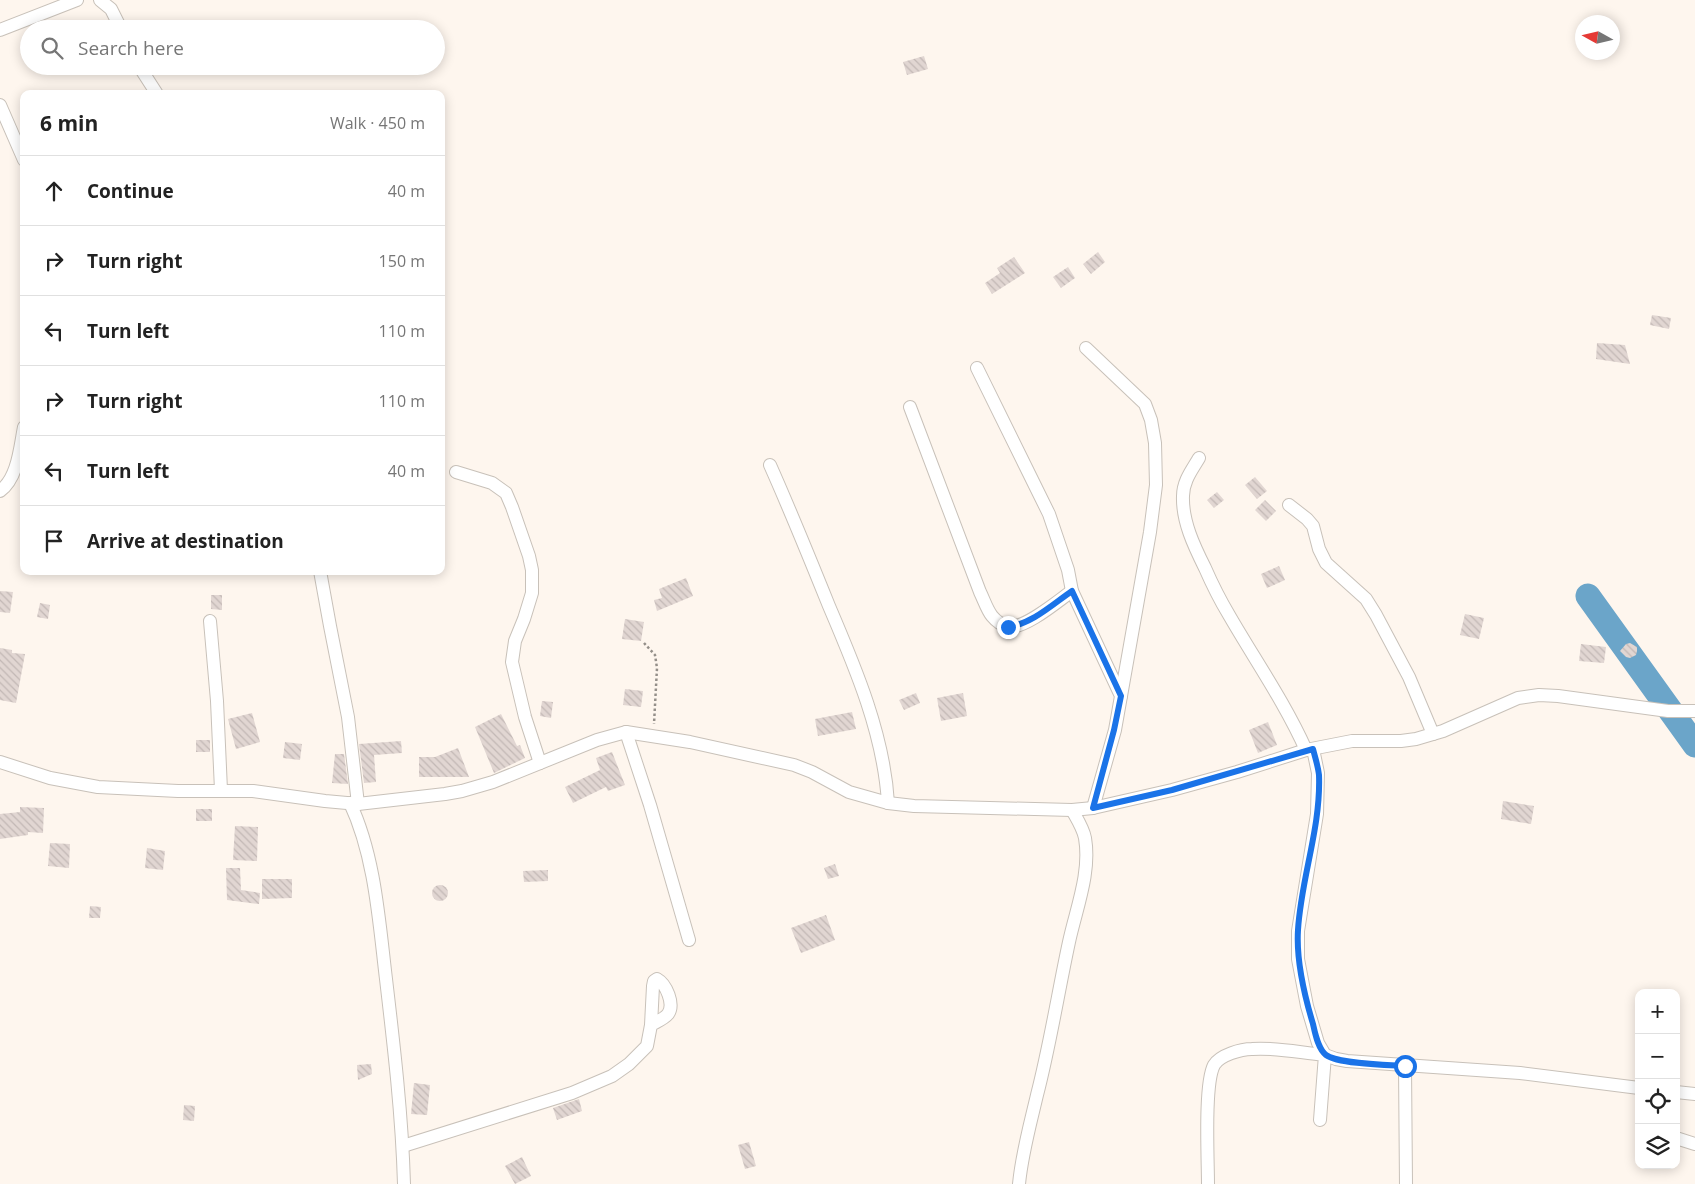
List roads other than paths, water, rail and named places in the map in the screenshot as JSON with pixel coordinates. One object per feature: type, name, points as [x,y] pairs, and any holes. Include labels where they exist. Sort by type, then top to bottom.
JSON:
[{"type":"street","points":[[26,20],[77,0]]},
{"type":"street","points":[[100,0],[111,9],[116,20]]},
{"type":"street","points":[[0,30],[20,22]]},
{"type":"street","points":[[145,75],[154,90]]},
{"type":"street","points":[[0,105],[20,151]]},
{"type":"street","points":[[1086,348],[1145,404],[1151,420],[1155,443],[1156,485],[1131,647],[1114,730],[1093,808]]},
{"type":"street","points":[[977,368],[1048,514],[1062,552],[1072,591],[1121,696]]},
{"type":"street","points":[[910,407],[980,592],[992,616],[1008,627],[1017,626],[1072,591]]},
{"type":"street","points":[[0,491],[9,482],[20,444]]},
{"type":"street","points":[[1199,458],[1188,476],[1182,498],[1187,524],[1194,544],[1228,613],[1310,749],[1318,773],[1317,814],[1298,931],[1298,959],[1307,1006],[1318,1043],[1325,1055],[1320,1120]]},
{"type":"street","points":[[770,465],[806,545],[855,671],[880,746],[886,774],[888,803]]},
{"type":"street","points":[[456,472],[492,483],[506,493],[529,556],[532,570],[532,593],[524,619],[514,641],[512,662],[525,717],[540,762]]},
{"type":"street","points":[[1288,504],[1313,526],[1326,563],[1366,599],[1408,677],[1433,734]]},
{"type":"street","points":[[321,575],[348,717],[354,803],[371,868],[390,1018],[403,1146],[404,1184]]},
{"type":"street","points":[[210,621],[217,701],[221,790]]},
{"type":"street","points":[[0,762],[50,778],[98,787],[178,791],[221,790],[354,803],[462,791],[493,782],[597,740],[626,732],[654,735],[794,764],[849,792],[888,803],[914,806],[1072,810],[1093,808],[1172,790],[1228,775],[1310,749],[1352,741],[1401,741],[1433,734],[1518,698],[1539,695],[1558,696],[1668,711],[1695,711]]},
{"type":"street","points":[[626,732],[650,806],[689,940]]},
{"type":"street","points":[[1019,1184],[1027,1132],[1038,1094],[1069,941],[1079,907],[1083,884],[1085,838],[1072,810]]},
{"type":"street","points":[[403,1146],[572,1093],[612,1076],[646,1046],[651,1025]]},
{"type":"street","points":[[1208,1184],[1208,1099],[1212,1071],[1215,1064],[1228,1056],[1251,1048],[1280,1049],[1325,1055],[1347,1061],[1520,1073],[1635,1087]]},
{"type":"street","points":[[1405,1066],[1406,1184]]},
{"type":"street","points":[[1680,1092],[1695,1094]]},
{"type":"street","points":[[1680,1139],[1695,1144]]},
{"type":"waterway","points":[[1588,596],[1695,745]]}]
